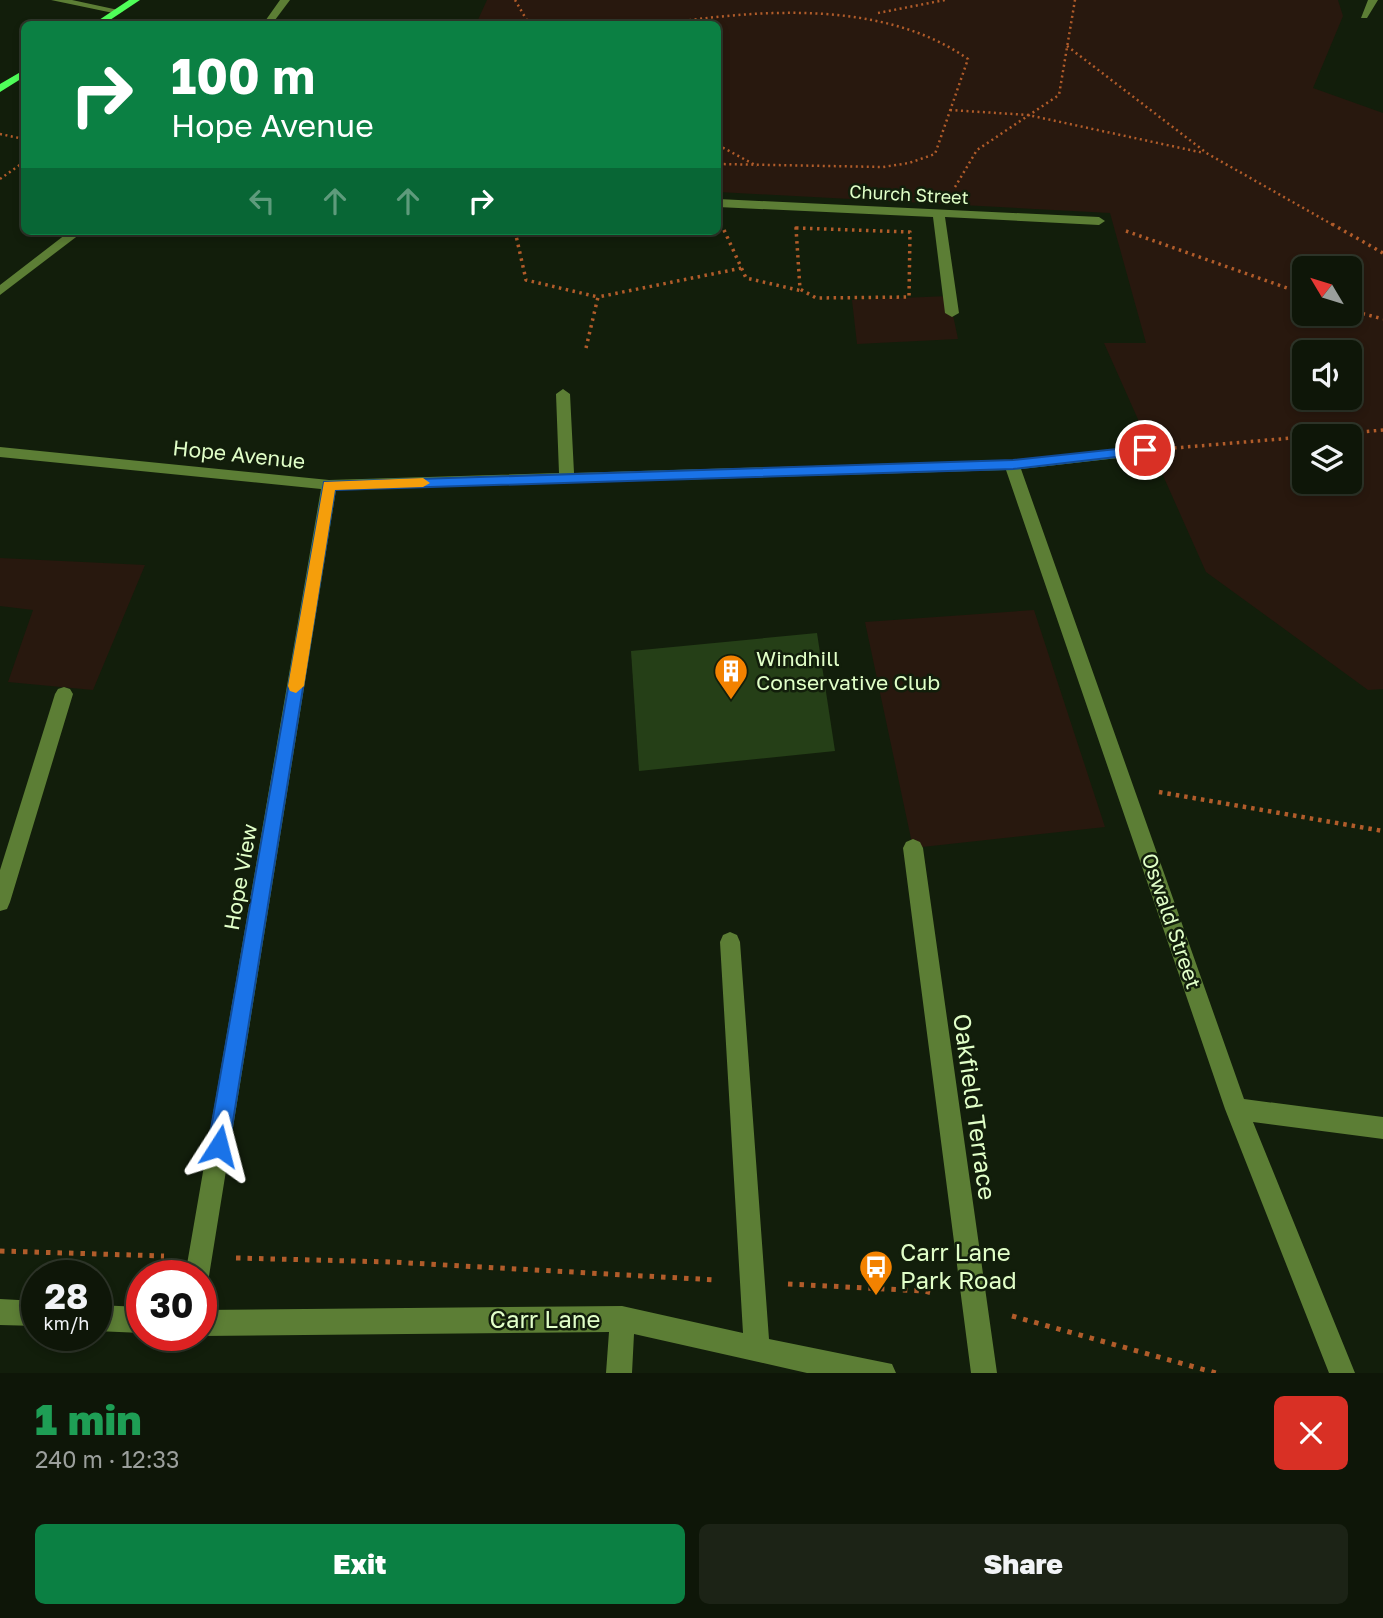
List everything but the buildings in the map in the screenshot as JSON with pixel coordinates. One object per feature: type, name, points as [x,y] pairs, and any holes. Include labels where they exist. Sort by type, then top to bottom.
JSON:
[{"type":"main road","points":[[103,21],[135,0]]},
{"type":"main road","points":[[0,89],[21,75]]},
{"type":"street","points":[[56,0],[118,11]]},
{"type":"street","points":[[269,21],[285,0]]},
{"type":"street","points":[[1364,16],[1373,0]]},
{"type":"street","name":"Church Street","points":[[721,203],[1099,221]]},
{"type":"street","points":[[939,214],[951,313]]},
{"type":"street","points":[[0,291],[73,235]]},
{"type":"street","points":[[564,394],[567,478]]},
{"type":"street","name":"Hope Avenue","points":[[0,452],[329,485],[1013,465],[1145,450]]},
{"type":"street","name":"Oswald Street","points":[[1013,465],[1236,1109],[1342,1373]]},
{"type":"street","name":"Hope View","points":[[200,1260],[329,485]]},
{"type":"street","points":[[0,902],[64,694]]},
{"type":"street","name":"Oakfield Terrace","points":[[913,848],[984,1373]]},
{"type":"street","points":[[730,942],[757,1349]]},
{"type":"street","points":[[1236,1109],[1383,1128]]},
{"type":"street","points":[[0,1312],[21,1313]]},
{"type":"street","points":[[619,1373],[622,1319]]},
{"type":"street","name":"Carr Lane","points":[[217,1323],[622,1319],[757,1349],[833,1370],[883,1373]]},
{"type":"path","points":[[515,0],[527,21]]},
{"type":"path","points":[[721,164],[760,167],[883,167],[935,155],[968,59],[952,44],[877,14],[945,0]]},
{"type":"path","points":[[939,214],[977,150],[1059,95],[1075,0]]},
{"type":"path","points":[[684,21],[749,12],[824,8]]},
{"type":"path","points":[[1067,46],[1208,154],[1383,253]]},
{"type":"path","points":[[950,110],[1028,115],[1208,154]]},
{"type":"path","points":[[0,134],[21,138]]},
{"type":"path","points":[[721,147],[760,167]]},
{"type":"path","points":[[0,179],[21,164]]},
{"type":"path","points":[[1099,221],[1292,290]]},
{"type":"path","points":[[722,227],[746,278],[804,291],[816,298],[909,297],[910,232],[796,228],[800,289],[804,291]]},
{"type":"path","points":[[516,235],[526,280],[598,297],[742,268]]},
{"type":"path","points":[[586,348],[598,297]]},
{"type":"path","points":[[1362,313],[1383,319]]},
{"type":"path","points":[[1362,432],[1383,430]]},
{"type":"path","points":[[1145,450],[1292,438]]},
{"type":"path","points":[[1124,785],[1383,831]]},
{"type":"shaded area","points":[[487,0],[1338,0],[1343,16],[1313,88],[1383,113],[1383,689],[1368,690],[1206,572],[1104,343],[1146,343],[1110,213],[721,192],[721,21],[477,21]]},
{"type":"shaded area","points":[[949,296],[958,339],[857,344],[852,300]]},
{"type":"shaded area","points":[[0,558],[145,565],[93,690],[8,682],[33,610],[0,606]]},
{"type":"shaded area","points":[[1034,610],[1105,827],[913,848],[865,622]]},
{"type":"slow traffic","points":[[296,686],[329,485],[423,483]]},
{"type":"place","name":"Windhill Conservative Club","points":[[731,701]]},
{"type":"place","name":"Carr Lane Park Road","points":[[876,1297]]},
{"type":"route","points":[[219,1146],[329,485],[1013,465],[1145,450]]}]
